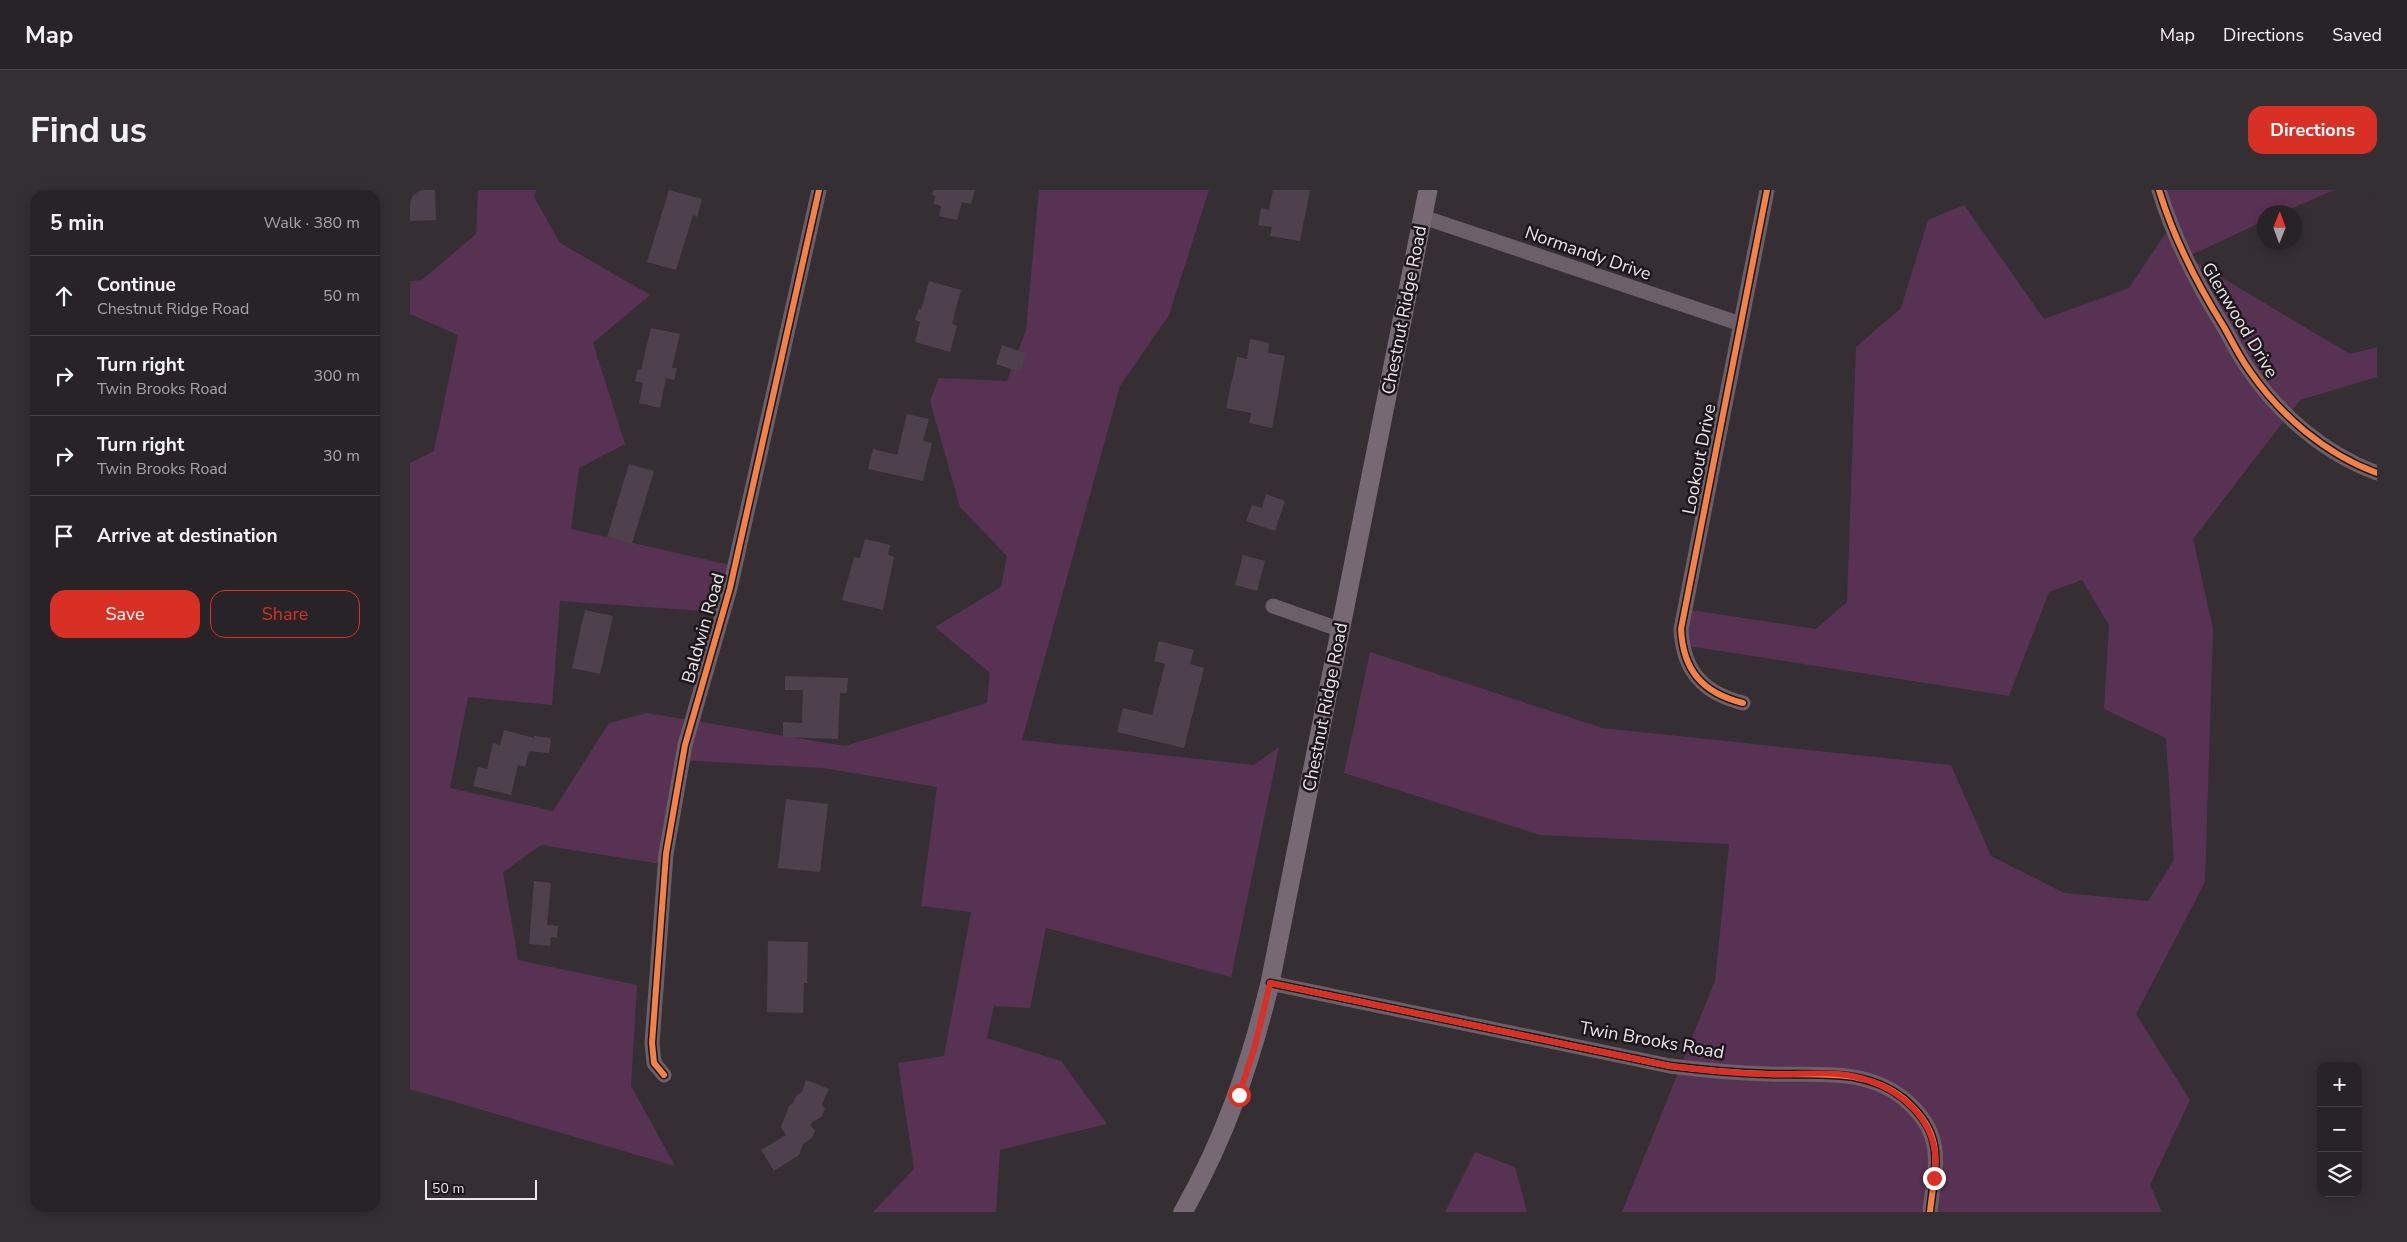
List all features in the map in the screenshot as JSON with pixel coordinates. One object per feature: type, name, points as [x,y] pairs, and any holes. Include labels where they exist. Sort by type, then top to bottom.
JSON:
[{"type":"main road","name":"Chestnut Ridge Road","points":[[1183,1212],[1219,1142],[1239,1095],[1255,1046],[1270,983],[1428,190]]},
{"type":"street","name":"Baldwin Road","points":[[664,1075],[654,1063],[652,1043],[662,901],[674,805],[685,745],[730,588],[819,190]]},
{"type":"street","name":"Lookout Drive","points":[[1744,703],[1718,695],[1706,687],[1694,675],[1686,661],[1681,629],[1767,190]]},
{"type":"street","name":"Glenwood Drive","points":[[2159,190],[2183,254],[2205,297],[2248,369],[2268,396],[2288,417],[2314,439],[2343,457],[2377,473]]},
{"type":"street","name":"Normandy Drive","points":[[1423,217],[1741,324]]},
{"type":"street","points":[[1273,606],[1341,630]]},
{"type":"street","name":"Twin Brooks Road","points":[[1270,983],[1670,1066],[1714,1072],[1838,1074],[1860,1077],[1880,1084],[1913,1106],[1924,1120],[1932,1137],[1935,1154],[1930,1212]]},
{"type":"shaded area","points":[[478,190],[536,190],[534,197],[560,243],[650,295],[593,343],[625,444],[579,468],[571,529],[730,565],[718,612],[560,601],[552,705],[468,697],[450,788],[553,811],[609,723],[647,713],[845,746],[987,703],[990,673],[935,627],[1001,587],[1007,556],[960,507],[930,401],[939,378],[1007,381],[1026,330],[1039,190],[1209,190],[1169,315],[1120,386],[1022,740],[1254,765],[1279,747],[1231,977],[1046,928],[1030,1008],[994,1006],[987,1038],[1061,1061],[1107,1124],[1000,1150],[996,1212],[873,1212],[914,1169],[898,1063],[944,1056],[971,912],[921,906],[937,787],[823,768],[678,760],[661,864],[541,845],[503,872],[518,960],[637,985],[631,1086],[675,1166],[410,1089],[410,463],[434,451],[458,335],[410,314],[410,281],[422,280],[476,234]]},
{"type":"shaded area","points":[[2167,190],[2334,190],[2300,205],[2257,205],[2257,224],[2187,257],[2350,354],[2377,347],[2377,377],[2300,400],[2193,539],[2213,629],[2205,882],[2136,1014],[2190,1100],[2150,1185],[2162,1212],[1622,1212],[1715,981],[1729,844],[1540,835],[1344,773],[1370,652],[1602,728],[1951,765],[1991,856],[2064,893],[2148,901],[2174,860],[2166,738],[2104,709],[2109,625],[2082,580],[2049,592],[2009,696],[1688,646],[1684,609],[1816,629],[1847,602],[1856,347],[1901,308],[1928,220],[1964,205],[2044,319],[2129,288],[2173,222]]},
{"type":"shaded area","points":[[1475,1152],[1515,1167],[1527,1212],[1445,1212]]},
{"type":"building","points":[[410,190],[435,190],[436,220],[410,221]]},
{"type":"building","points":[[669,190],[702,199],[697,217],[693,215],[676,270],[647,262]]},
{"type":"building","points":[[933,190],[975,190],[971,204],[962,202],[957,220],[939,216],[941,206],[934,204],[935,196],[932,195]]},
{"type":"building","points":[[1273,190],[1310,190],[1300,241],[1270,236],[1272,227],[1258,225],[1261,208],[1269,210]]},
{"type":"building","points":[[929,281],[961,290],[952,324],[957,326],[950,352],[915,342],[920,322],[915,320],[919,308],[921,310]]},
{"type":"building","points":[[651,328],[680,334],[672,368],[677,368],[674,380],[666,378],[660,408],[639,403],[643,383],[635,381],[638,369],[641,370]]},
{"type":"building","points":[[1250,339],[1269,343],[1268,353],[1285,356],[1272,428],[1249,423],[1251,413],[1226,408],[1237,357],[1247,359]]},
{"type":"building","points":[[1002,345],[1026,353],[1020,372],[996,364]]},
{"type":"building","points":[[907,414],[929,419],[923,441],[932,443],[923,481],[868,469],[873,449],[897,455]]},
{"type":"building","points":[[629,464],[654,471],[632,544],[607,537]]},
{"type":"building","points":[[1266,494],[1285,501],[1275,531],[1246,521],[1252,505],[1262,508]]},
{"type":"building","points":[[865,539],[890,545],[888,555],[894,557],[883,610],[842,600],[854,557],[860,558]]},
{"type":"building","points":[[1243,555],[1265,561],[1257,591],[1235,585]]},
{"type":"building","points":[[585,610],[613,616],[600,674],[572,668]]},
{"type":"building","points":[[1159,641],[1194,650],[1190,664],[1204,668],[1184,748],[1117,732],[1123,708],[1152,715],[1165,664],[1154,661]]},
{"type":"building","points":[[785,676],[848,678],[847,693],[840,693],[838,739],[783,737],[783,722],[802,723],[803,690],[785,690]]},
{"type":"building","points":[[504,730],[534,738],[534,736],[551,738],[549,753],[529,751],[525,767],[518,765],[511,795],[473,786],[478,767],[487,769],[493,743],[500,745]]},
{"type":"building","points":[[786,799],[828,804],[820,872],[778,868]]},
{"type":"building","points":[[534,881],[551,883],[547,925],[558,926],[557,938],[551,937],[550,946],[529,944]]},
{"type":"building","points":[[768,941],[808,942],[807,983],[804,983],[803,1013],[767,1012]]},
{"type":"building","points":[[806,1080],[829,1089],[822,1104],[825,1109],[822,1116],[810,1124],[815,1131],[812,1138],[803,1144],[799,1155],[774,1171],[761,1150],[786,1135],[781,1127],[789,1106],[793,1103],[796,1096],[802,1092]]},
{"type":"cycle path","points":[[664,1075],[654,1063],[652,1043],[666,854],[685,745],[730,588],[819,190]]},
{"type":"cycle path","points":[[1743,703],[1717,693],[1698,678],[1686,657],[1681,629],[1767,190]]},
{"type":"cycle path","points":[[2159,190],[2179,244],[2196,278],[2242,359],[2261,387],[2289,417],[2322,444],[2339,455],[2377,473]]},
{"type":"cycle path","points":[[1270,983],[1670,1066],[1743,1073],[1838,1075],[1872,1081],[1888,1088],[1903,1098],[1912,1106],[1930,1131],[1935,1155],[1935,1174],[1930,1212]]},
{"type":"route","points":[[1239,1095],[1255,1046],[1270,983],[1670,1066],[1714,1072],[1838,1074],[1860,1077],[1880,1084],[1898,1094],[1913,1106],[1924,1120],[1932,1137],[1935,1154],[1934,1178]]}]
